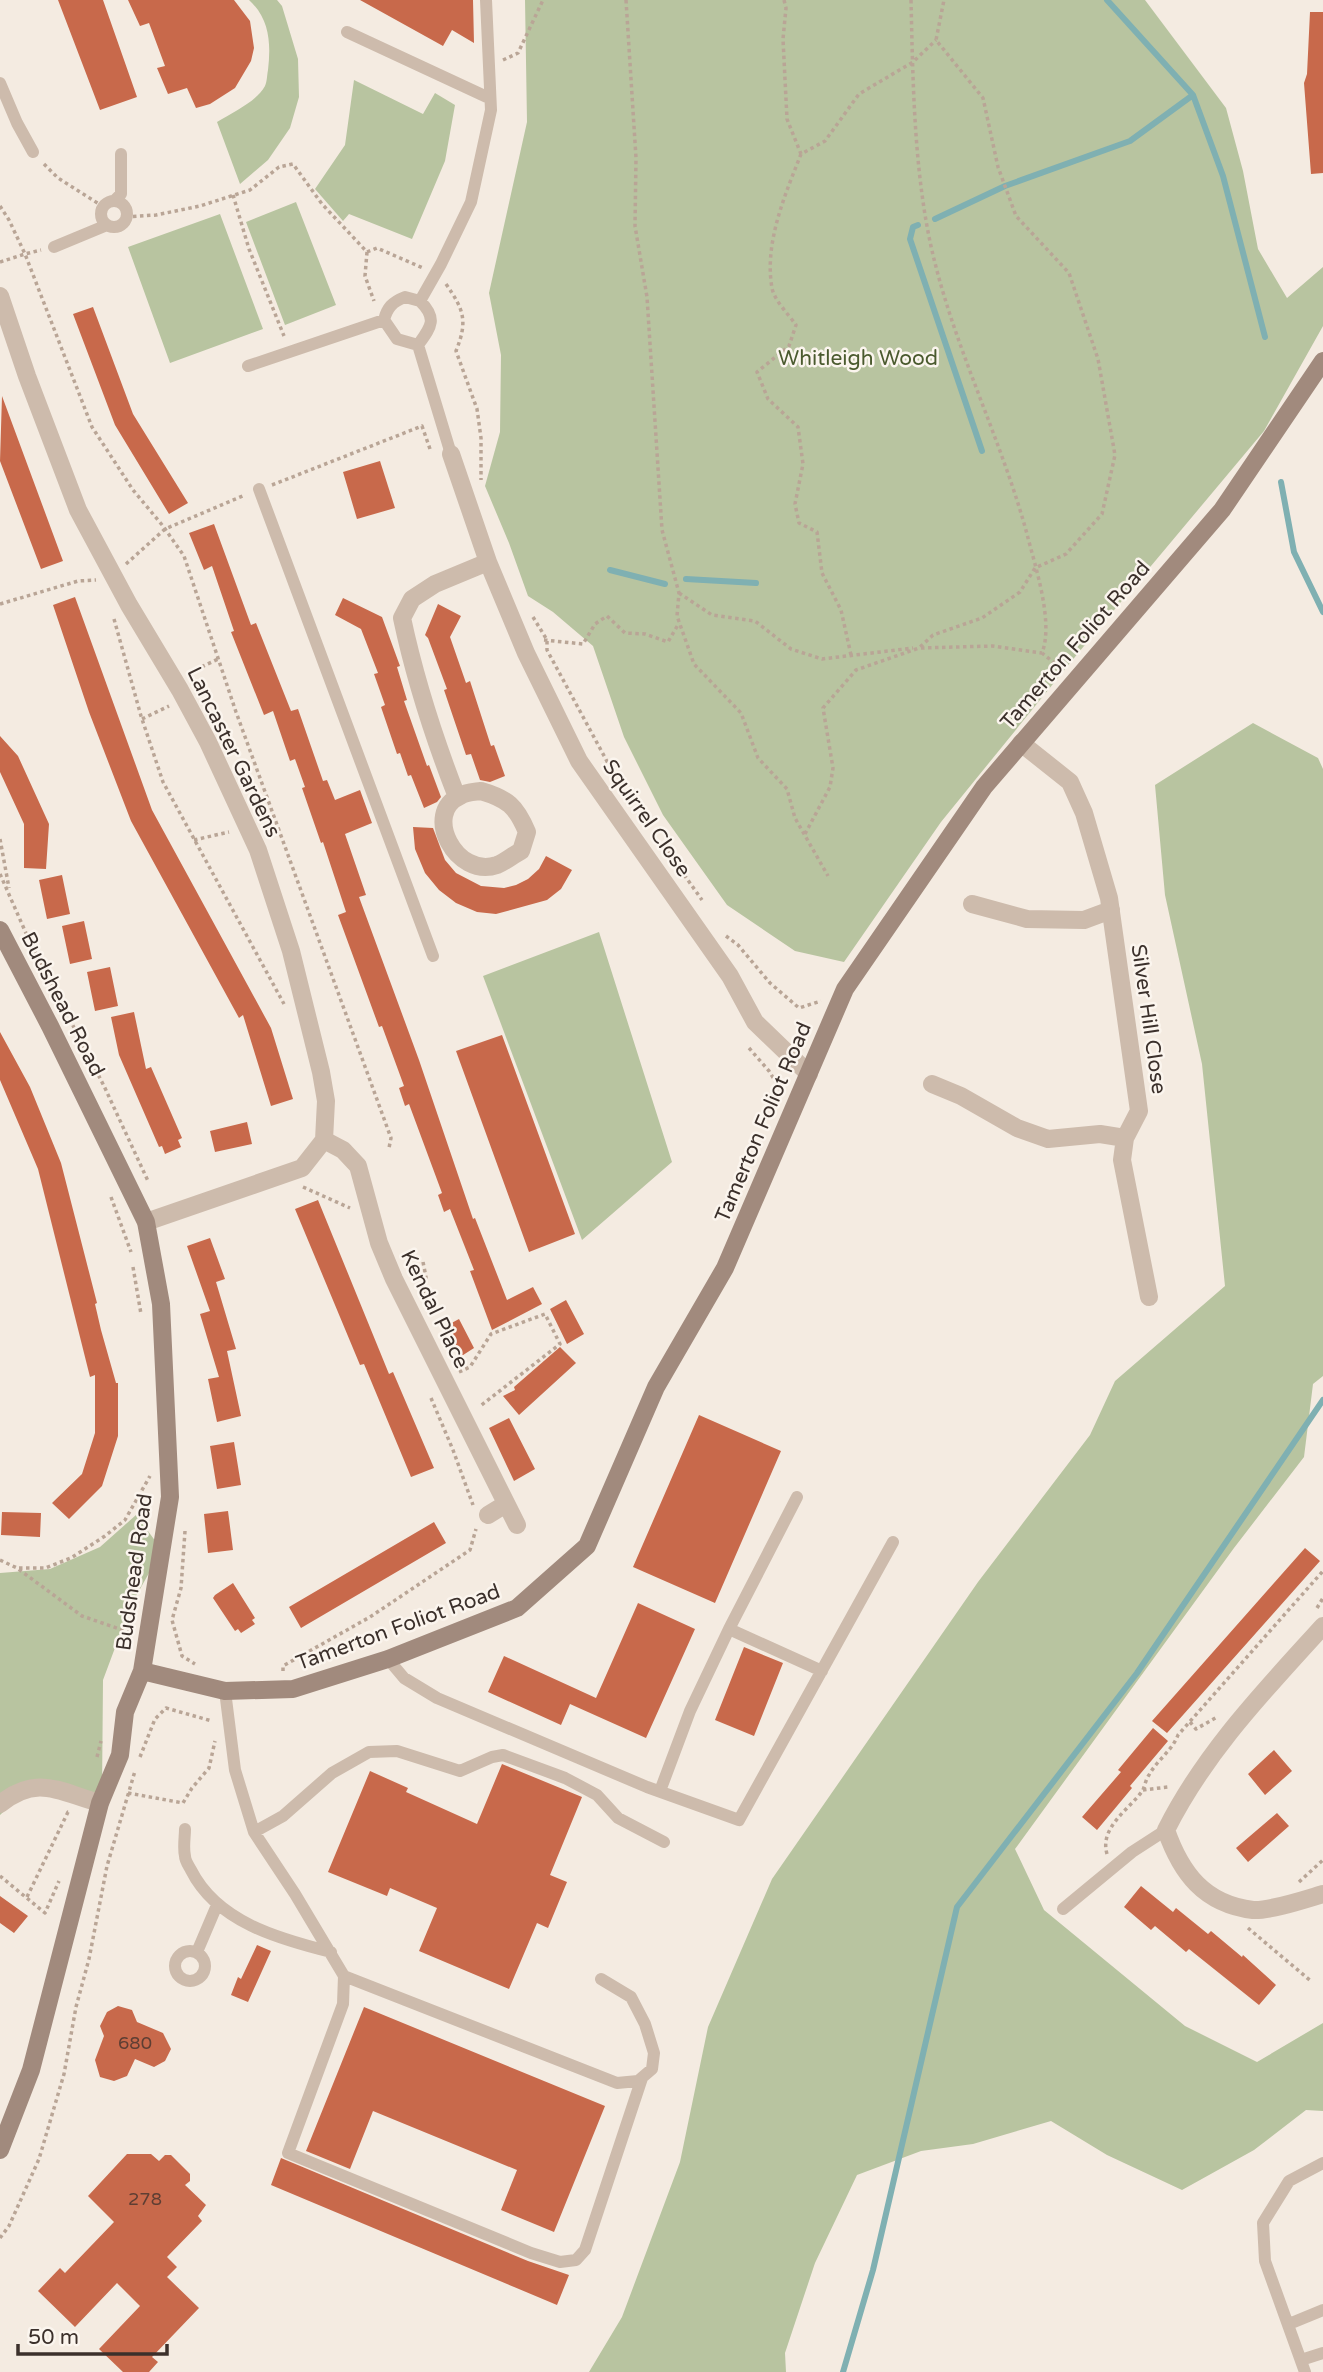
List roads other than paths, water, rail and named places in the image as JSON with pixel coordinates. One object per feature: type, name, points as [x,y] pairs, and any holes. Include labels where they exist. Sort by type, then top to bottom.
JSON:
[{"type":"main road","name":"Tamerton Foliot Road","points":[[142,1671],[225,1690],[293,1689],[387,1659],[517,1608],[587,1546],[656,1387],[726,1268],[843,994],[984,787],[1222,510],[1323,361]]},
{"type":"main road","name":"Budshead Road","points":[[0,930],[153,1219],[161,1304],[170,1497],[158,1585],[142,1671],[125,1712],[120,1755],[100,1803],[31,2070],[0,2150]]},
{"type":"street","name":"Lancaster Gardens","points":[[0,296],[78,510],[185,699],[234,794],[258,850],[291,951],[319,1065],[326,1101],[324,1140]]},
{"type":"street","name":"Squirrel Close","points":[[452,454],[488,562],[523,646],[579,761],[723,965],[755,1022],[809,1073]]},
{"type":"street","points":[[457,797],[441,756],[411,660],[402,618],[412,599],[424,591],[488,562]]},
{"type":"street","name":"Silver Hill Close","points":[[1021,743],[1070,782],[1084,813],[1111,910],[1139,1111],[1125,1138],[1122,1160],[1149,1297]]},
{"type":"street","points":[[481,791],[503,797],[520,817],[527,832],[521,851],[495,865],[466,862],[452,850],[443,825],[446,810],[457,797],[481,791]]},
{"type":"street","points":[[972,904],[1027,919],[1084,920],[1111,910]]},
{"type":"street","points":[[932,1084],[961,1096],[1017,1128],[1048,1139],[1100,1134],[1125,1138]]},
{"type":"street","points":[[153,1219],[302,1168],[324,1140]]},
{"type":"street","name":"Kendal Place","points":[[324,1140],[343,1150],[358,1166],[379,1243],[413,1321],[517,1525]]},
{"type":"street","points":[[483,1517],[506,1504]]},
{"type":"street","points":[[1323,1626],[1244,1713],[1183,1796],[1166,1830],[1176,1857],[1196,1884],[1214,1899],[1255,1910],[1323,1894]]},
{"type":"street","points":[[0,1804],[13,1794],[45,1786],[100,1803]]},
{"type":"lane","points":[[420,301],[471,202],[491,110],[486,0]]},
{"type":"lane","points":[[348,32],[489,98]]},
{"type":"lane","points":[[0,83],[33,152]]},
{"type":"lane","points":[[107,225],[102,219],[109,204],[121,194],[121,154]]},
{"type":"lane","points":[[54,247],[107,225],[119,225],[126,217],[125,207],[109,204]]},
{"type":"lane","points":[[248,366],[381,321],[387,310],[405,297],[420,301],[427,308],[431,321],[428,332],[418,345]]},
{"type":"lane","points":[[381,321],[397,339],[418,345]]},
{"type":"lane","points":[[418,345],[452,454]]},
{"type":"lane","points":[[259,489],[433,956]]},
{"type":"lane","points":[[660,1791],[690,1711],[797,1497]]},
{"type":"lane","points":[[387,1659],[404,1678],[437,1698],[660,1791],[739,1820],[893,1542]]},
{"type":"lane","points":[[729,1629],[822,1671]]},
{"type":"lane","points":[[225,1690],[234,1770],[254,1832],[344,1976],[343,2004],[288,2153],[453,2223],[560,2262],[576,2260],[585,2250],[642,2078]]},
{"type":"lane","points":[[254,1832],[283,1816],[332,1773],[369,1752],[397,1751],[460,1771],[503,1755],[565,1778],[597,1795],[618,1818],[664,1842]]},
{"type":"lane","points":[[185,1829],[185,1857],[200,1888],[217,1905],[248,1924],[296,1943],[331,1952]]},
{"type":"lane","points":[[1063,1909],[1113,1868],[1166,1830]]},
{"type":"lane","points":[[197,1952],[217,1905]]},
{"type":"lane","points":[[344,1976],[617,2083],[638,2081],[652,2069],[654,2053],[645,2024],[631,1997],[601,1979]]},
{"type":"lane","points":[[1323,2163],[1289,2181],[1263,2223],[1265,2261],[1303,2366],[1323,2353]]},
{"type":"lane","points":[[1289,2324],[1323,2310]]},
{"type":"waterway","points":[[1107,0],[1193,95],[1223,176],[1265,337]]},
{"type":"waterway","points":[[935,219],[1005,186],[1130,141],[1193,95]]},
{"type":"waterway","points":[[918,225],[913,227],[910,239],[982,451]]},
{"type":"waterway","points":[[1281,482],[1294,552],[1323,612]]},
{"type":"waterway","points":[[610,570],[665,584]]},
{"type":"waterway","points":[[686,579],[756,583]]},
{"type":"waterway","points":[[843,2372],[873,2270],[957,1907],[1137,1673],[1323,1400]]},
{"type":"park label","name":"Whitleigh Wood","points":[[858,358]]}]
